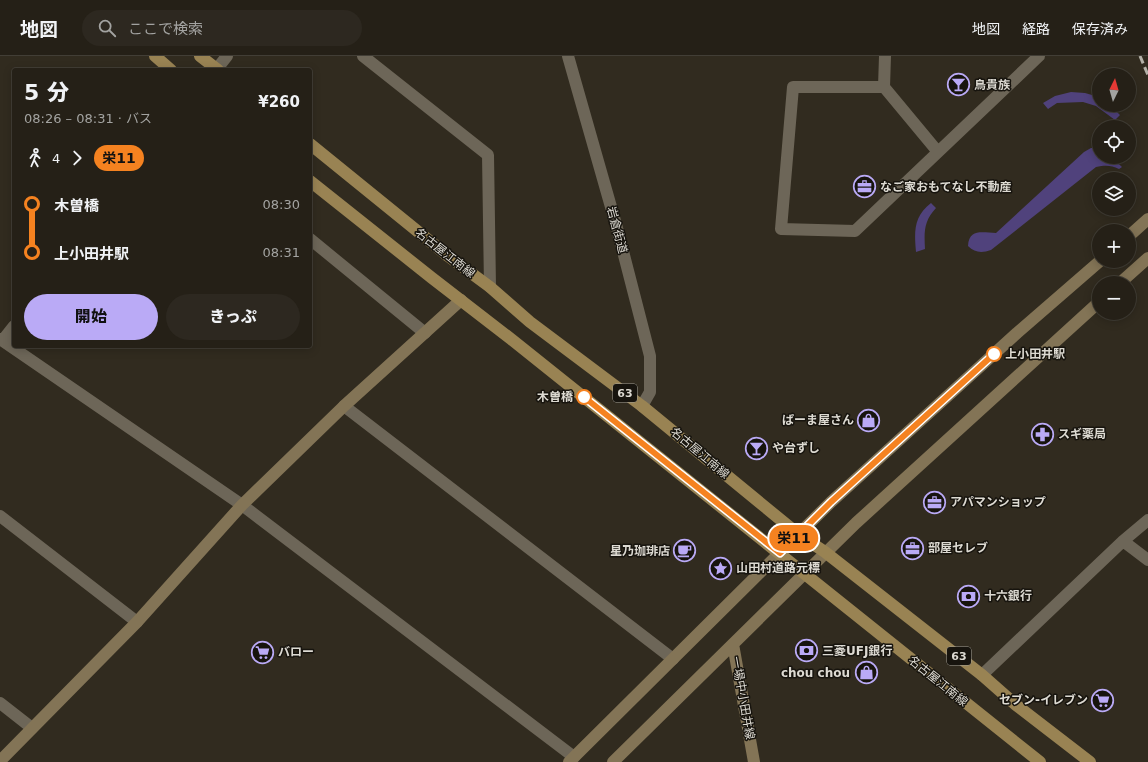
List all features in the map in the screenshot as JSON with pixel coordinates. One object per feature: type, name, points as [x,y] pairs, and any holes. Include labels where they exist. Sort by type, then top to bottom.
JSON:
[{"type":"main road","points":[[155,56],[169,68]]},
{"type":"main road","points":[[201,57],[215,68]]},
{"type":"main road","name":"名古屋江南線","points":[[312,146],[448,256],[490,287],[530,322],[642,406],[798,534],[825,552],[982,675],[1016,705],[1090,762]]},
{"type":"main road","name":"名古屋江南線","points":[[312,183],[524,349],[1040,762]]},
{"type":"street","points":[[218,68],[227,56]]},
{"type":"street","points":[[363,56],[488,155],[490,287]]},
{"type":"street","name":"岩倉街道","points":[[568,56],[617,228],[650,356],[650,392],[642,406]]},
{"type":"street","points":[[885,56],[884,88],[938,152]]},
{"type":"street","points":[[884,88],[793,87],[781,229],[855,231],[1039,56]]},
{"type":"street","points":[[1136,230],[1148,219]]},
{"type":"street","points":[[312,241],[425,333]]},
{"type":"street","points":[[1128,276],[1148,258]]},
{"type":"street","points":[[13,348],[242,505],[572,760],[798,534],[1017,333],[1092,268]]},
{"type":"street","points":[[0,761],[137,622],[242,505],[344,406],[461,300]]},
{"type":"street","name":"一場中小田井線","points":[[754,762],[733,644],[856,523],[1092,308]]},
{"type":"street","points":[[12,328],[1,340],[12,348]]},
{"type":"street","points":[[344,406],[672,659]]},
{"type":"street","points":[[0,516],[137,622]]},
{"type":"street","points":[[982,675],[1122,541],[1148,520]]},
{"type":"street","points":[[1122,541],[1148,560]]},
{"type":"street","points":[[614,762],[733,644]]},
{"type":"street","points":[[0,703],[32,728]]},
{"type":"shaded area","points":[[1071,92],[1085,93],[1092,95],[1092,105],[1083,102],[1057,103],[1048,109],[1043,103],[1055,96]]},
{"type":"shaded area","points":[[1104,112],[1117,112],[1120,115],[1115,120]]},
{"type":"shaded area","points":[[1092,148],[1092,164],[1119,164],[1122,167],[1119,169],[1108,166],[1096,167],[991,250],[979,252],[968,246],[971,236],[974,234],[982,232],[996,233],[1084,152]]},
{"type":"shaded area","points":[[931,203],[936,208],[927,222],[925,249],[916,252],[916,224],[921,213]]},
{"type":"railway","points":[[1140,56],[1148,75]]},
{"type":"bus line","name":"栄11","points":[[584,397],[780,553],[831,502],[994,354]]},
{"type":"place","name":"鳥貴族","points":[[959,85]]},
{"type":"place","name":"なご家おもてなし不動産","points":[[864,187]]},
{"type":"place","name":"上小田井駅","points":[[994,354]]},
{"type":"place","name":"木曽橋","points":[[584,397]]},
{"type":"place","name":"ぱーま屋さん","points":[[869,420]]},
{"type":"place","name":"スギ薬局","points":[[1042,434]]},
{"type":"place","name":"や台ずし","points":[[756,448]]},
{"type":"place","name":"アパマンショップ","points":[[935,502]]},
{"type":"place","name":"部屋セレブ","points":[[912,548]]},
{"type":"place","name":"星乃珈琲店","points":[[685,551]]},
{"type":"place","name":"山田村道路元標","points":[[721,568]]},
{"type":"place","name":"十六銀行","points":[[968,596]]},
{"type":"place","name":"三菱UFJ銀行","points":[[806,651]]},
{"type":"place","name":"バロー","points":[[263,652]]},
{"type":"place","name":"chou chou","points":[[866,673]]},
{"type":"place","name":"セブン-イレブン","points":[[1103,700]]}]
